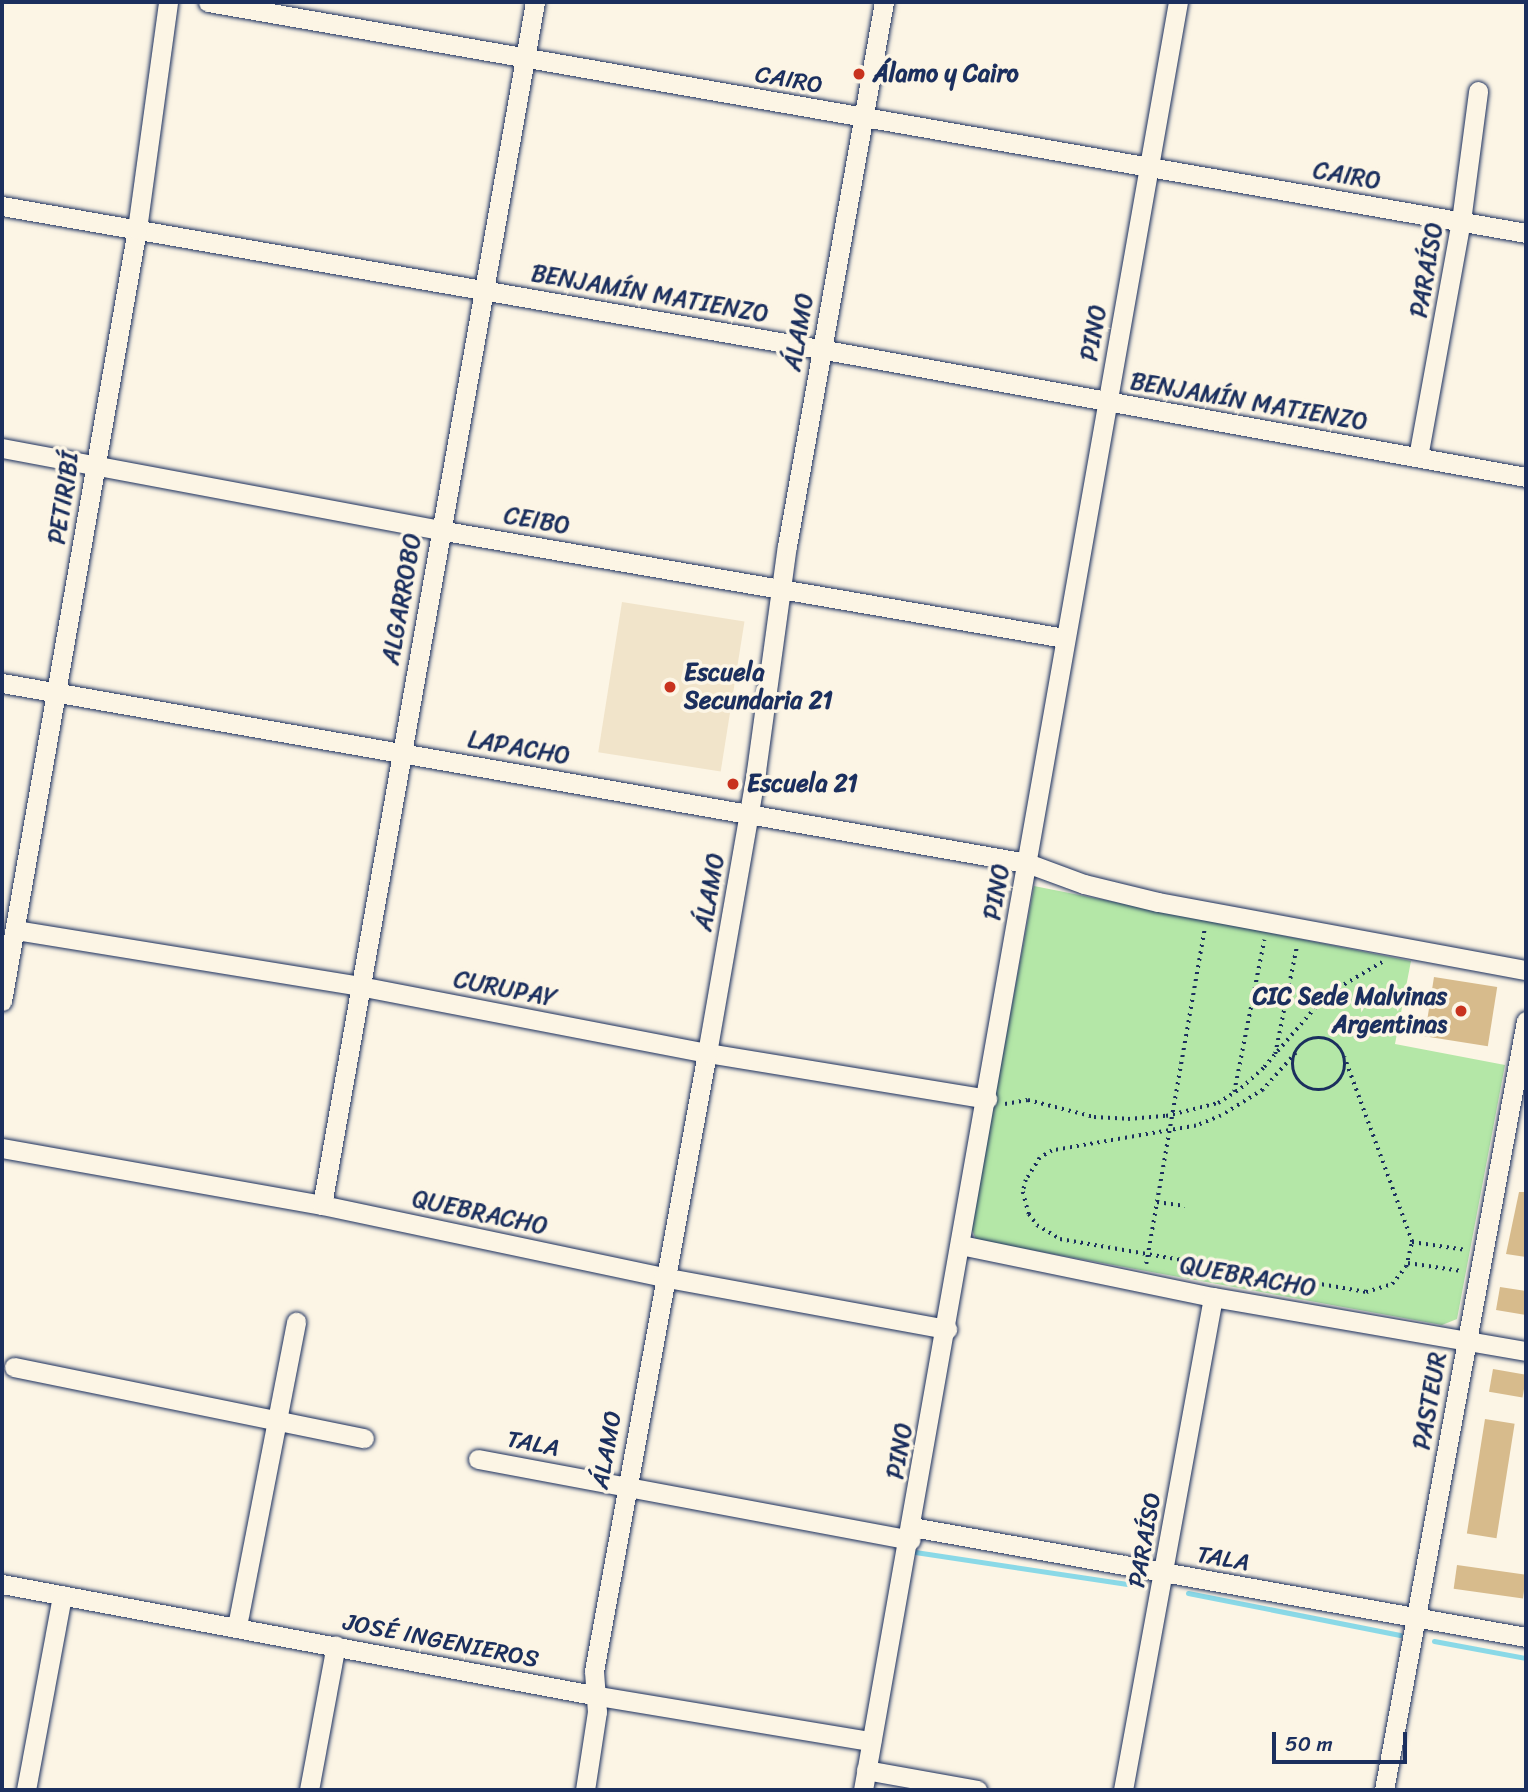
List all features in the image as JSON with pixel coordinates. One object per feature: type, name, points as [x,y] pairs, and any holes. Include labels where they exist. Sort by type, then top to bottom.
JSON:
[{"type":"street","name":"PETIRIBÍ","points":[[2,1001],[137,229],[168,2]]},
{"type":"street","name":"CAIRO","points":[[208,2],[863,119],[1526,233]]},
{"type":"street","name":"ALGARROBO","points":[[322,1205],[439,530],[535,2]]},
{"type":"street","name":"ÁLAMO","points":[[585,1790],[598,1696],[594,1671],[663,1277],[707,1053],[748,814],[820,349],[884,2]]},
{"type":"street","name":"PINO","points":[[863,1790],[947,1329],[1064,638],[1178,2]]},
{"type":"street","name":"PARAÍSO","points":[[1418,457],[1461,221],[1478,91]]},
{"type":"street","name":"BENJAMÍN MATIENZO","points":[[2,206],[820,349],[1526,477]]},
{"type":"street","name":"CEIBO","points":[[2,448],[439,530],[1064,638]]},
{"type":"street","name":"LAPACHO","points":[[2,683],[1027,863],[1084,884],[1208,911],[1526,970]]},
{"type":"street","name":"CURUPAY","points":[[15,930],[359,986],[985,1105]]},
{"type":"street","name":"PASTEUR","points":[[1384,1790],[1478,1273],[1522,1061],[1526,1021]]},
{"type":"street","name":"QUEBRACHO","points":[[2,1148],[322,1205],[663,1277],[947,1329]]},
{"type":"street","name":"QUEBRACHO","points":[[961,1245],[1213,1297],[1526,1351]]},
{"type":"street","name":"PARAÍSO","points":[[1123,1790],[1213,1297]]},
{"type":"street","points":[[237,1626],[296,1322]]},
{"type":"street","points":[[14,1367],[364,1438]]},
{"type":"street","name":"TALA","points":[[478,1459],[625,1486],[1164,1573],[1526,1637]]},
{"type":"street","name":"JOSÉ INGENIEROS","points":[[2,1584],[237,1626],[598,1696],[871,1741]]},
{"type":"street","points":[[26,1790],[62,1595]]},
{"type":"street","points":[[309,1790],[336,1645]]},
{"type":"street","points":[[866,1770],[977,1790]]},
{"type":"path","points":[[1143,1283],[1208,911]]},
{"type":"path","points":[[1234,1093],[1267,922]]},
{"type":"path","points":[[1274,1056],[1301,928]]},
{"type":"path","points":[[985,1105],[1028,1100],[1094,1117],[1172,1115],[1218,1103],[1234,1093],[1274,1056],[1326,995],[1345,981],[1412,949]]},
{"type":"path","points":[[1326,1040],[1340,1049],[1344,1057],[1412,1242],[1408,1263],[1392,1284],[1366,1292],[1060,1239],[1047,1232],[1029,1214],[1023,1192],[1031,1169],[1052,1151],[1196,1126],[1244,1104],[1263,1090],[1296,1053],[1309,1041],[1326,1040]]},
{"type":"path","points":[[1296,1053],[1294,1062],[1297,1079],[1318,1090],[1326,1089],[1339,1080],[1344,1057]]},
{"type":"path","points":[[1157,1202],[1185,1206]]},
{"type":"path","points":[[1412,1242],[1482,1252]]},
{"type":"path","points":[[1408,1263],[1478,1273]]},
{"type":"shaded area","name":"Escuela Secundaria 21","points":[[622,602],[744,621],[721,772],[598,752]]},
{"type":"green space","points":[[1034,886],[1411,961],[1395,1044],[1505,1065],[1457,1319],[1442,1325],[976,1240],[971,1227]]},
{"type":"building","name":"CIC Sede Malvinas Argentinas","points":[[1434,977],[1497,987],[1488,1046],[1425,1036]]},
{"type":"building","points":[[1519,1192],[1526,1192],[1526,1257],[1506,1254]]},
{"type":"building","points":[[1500,1287],[1526,1291],[1526,1315],[1496,1310]]},
{"type":"building","points":[[1493,1369],[1526,1375],[1522,1398],[1489,1392]]},
{"type":"building","points":[[1485,1419],[1515,1424],[1496,1538],[1467,1534]]},
{"type":"building","points":[[1457,1565],[1526,1575],[1523,1599],[1454,1589]]},
{"type":"waterway","points":[[915,1552],[1140,1586]]},
{"type":"waterway","points":[[1188,1593],[1400,1635]]},
{"type":"waterway","points":[[1434,1641],[1526,1658]]},
{"type":"place","name":"Álamo y Cairo","points":[[859,74]]},
{"type":"place","name":"Escuela Secundaria 21","points":[[670,687]]},
{"type":"place","name":"Escuela 21","points":[[733,784]]},
{"type":"place","name":"CIC Sede Malvinas Argentinas","points":[[1461,1011]]}]
